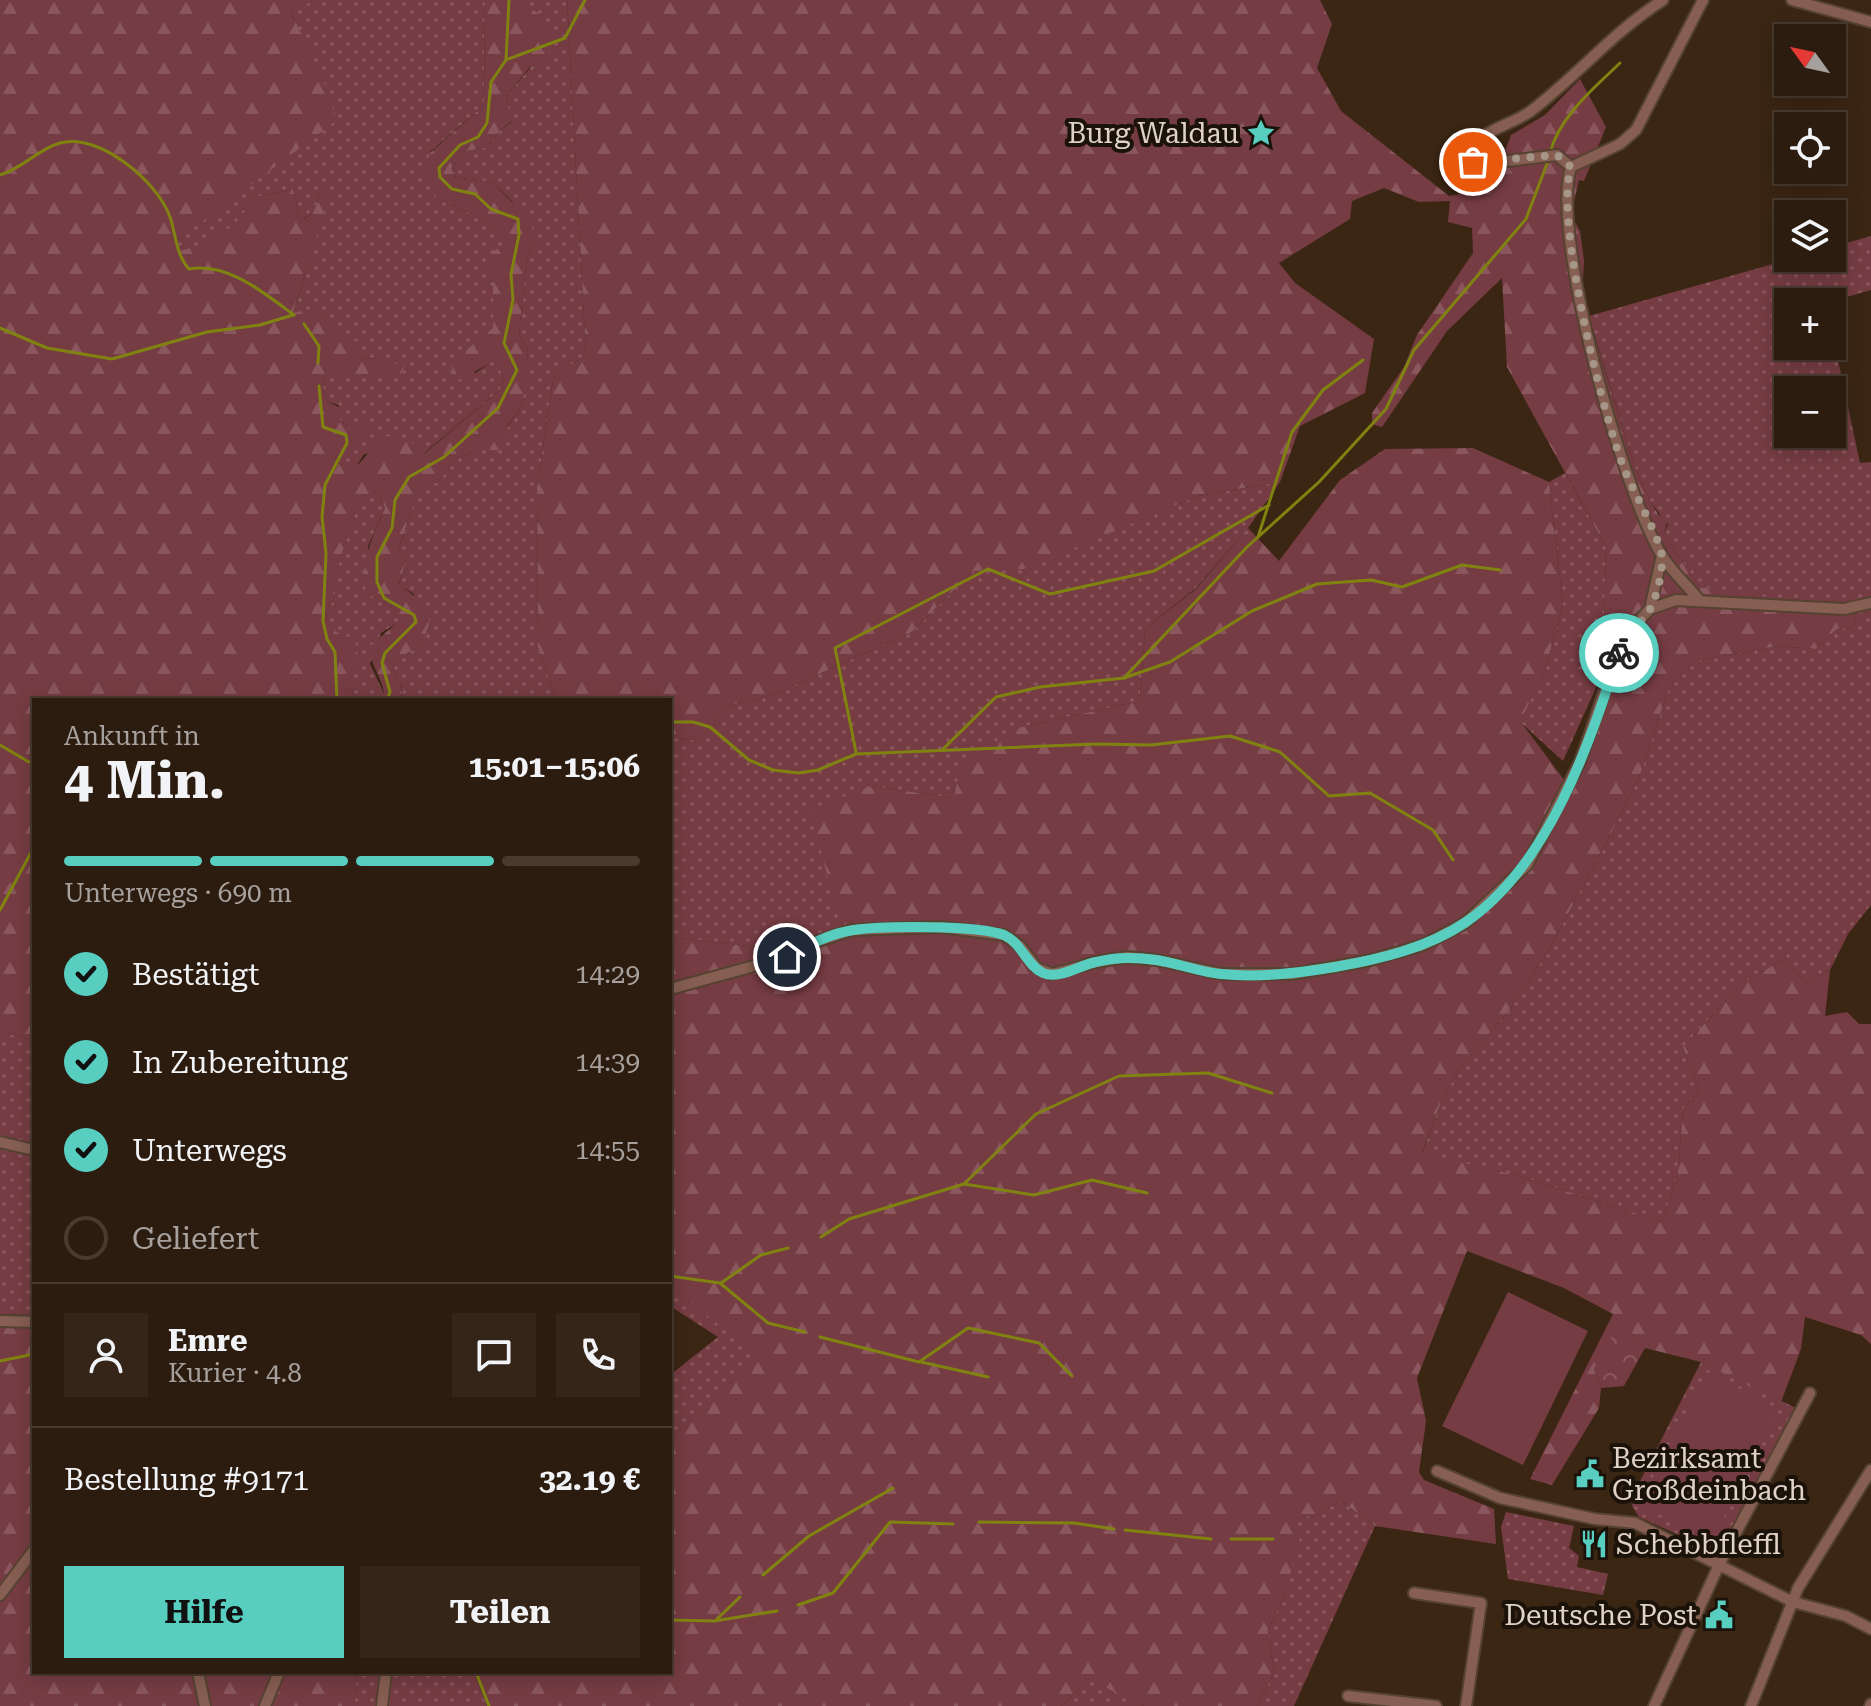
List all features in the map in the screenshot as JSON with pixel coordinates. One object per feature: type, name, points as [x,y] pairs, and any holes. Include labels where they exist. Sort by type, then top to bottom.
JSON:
[{"type":"street","points":[[1571,167],[1556,155],[1484,164],[1473,162],[1469,157],[1480,138],[1529,112],[1617,34],[1663,0]]},
{"type":"street","points":[[1700,601],[1662,555],[1622,464],[1584,320],[1568,226],[1567,180],[1571,167],[1620,144],[1636,130],[1703,0]]},
{"type":"street","points":[[1792,0],[1871,22]]},
{"type":"street","points":[[1650,609],[1662,555]]},
{"type":"street","points":[[672,988],[787,957],[815,942],[852,930],[940,927],[1004,935],[1020,946],[1037,968],[1052,974],[1127,957],[1221,974],[1292,974],[1367,961],[1423,945],[1465,923],[1527,865],[1580,762],[1624,636],[1650,609],[1676,600],[1844,609],[1871,603]]},
{"type":"street","points":[[0,1142],[32,1150]]},
{"type":"street","points":[[0,1321],[32,1322]]},
{"type":"street","points":[[1654,1706],[1720,1563],[1810,1393]]},
{"type":"street","points":[[1751,1706],[1793,1602],[1871,1470]]},
{"type":"street","points":[[1437,1471],[1500,1498],[1595,1519],[1635,1523],[1793,1602],[1846,1616],[1871,1629]]},
{"type":"street","points":[[0,1595],[32,1553]]},
{"type":"street","points":[[1414,1593],[1481,1603],[1466,1706]]},
{"type":"street","points":[[198,1674],[205,1706]]},
{"type":"street","points":[[265,1706],[278,1674]]},
{"type":"street","points":[[382,1706],[386,1674]]},
{"type":"street","points":[[1348,1696],[1432,1706]]},
{"type":"green space","points":[[0,0],[313,0],[292,14],[326,87],[337,120],[176,241],[178,252],[202,244],[231,227],[253,198],[293,189],[298,212],[304,219],[313,213],[321,192],[331,190],[293,313],[320,307],[323,319],[360,344],[361,359],[381,358],[404,366],[401,374],[387,378],[325,374],[323,387],[328,402],[346,410],[340,421],[348,426],[360,421],[375,431],[335,456],[345,474],[388,436],[409,441],[425,453],[500,390],[504,377],[494,361],[453,383],[452,362],[493,328],[493,279],[480,267],[495,250],[509,243],[484,220],[436,197],[424,168],[430,153],[484,105],[485,0],[524,0],[525,5],[543,16],[554,33],[548,58],[530,67],[506,96],[511,122],[499,131],[488,147],[467,151],[451,168],[456,177],[492,182],[531,221],[535,243],[527,257],[519,334],[528,351],[522,406],[507,426],[512,437],[500,450],[477,450],[456,459],[438,482],[419,488],[399,548],[405,564],[399,584],[429,608],[429,624],[422,644],[391,663],[400,683],[402,698],[384,698],[369,647],[399,621],[391,606],[366,593],[364,582],[366,560],[385,508],[378,490],[359,502],[335,575],[335,595],[326,616],[336,632],[354,639],[357,663],[348,687],[357,698],[32,698],[32,1040],[0,1031]]},
{"type":"green space","points":[[313,0],[485,0],[484,105],[430,152],[436,197],[484,220],[510,243],[493,279],[494,328],[474,374],[494,360],[504,377],[500,390],[424,453],[419,448],[364,454],[355,468],[345,474],[335,456],[354,442],[348,426],[339,420],[339,405],[328,402],[323,387],[325,374],[381,358],[361,359],[323,319],[320,308],[293,314],[330,191],[321,192],[313,213],[303,219],[298,212],[293,189],[253,198],[231,227],[201,244],[178,253],[176,241],[204,218],[303,43],[292,13]]},
{"type":"green space","points":[[524,0],[567,0],[586,356],[554,374],[537,488],[538,647],[555,698],[402,698],[400,683],[391,663],[422,644],[414,594],[399,585],[405,564],[399,549],[419,487],[438,482],[456,459],[477,450],[507,427],[522,406],[528,351],[519,334],[527,257],[535,243],[512,201],[492,182],[456,177],[451,168],[467,151],[488,147],[499,131],[511,123],[506,96],[531,67],[543,16],[524,5]]},
{"type":"green space","points":[[567,0],[1320,0],[1332,24],[1317,68],[1341,111],[1449,196],[1491,189],[1511,135],[1545,115],[1580,79],[1606,127],[1584,181],[1579,180],[1571,215],[1580,231],[1584,261],[1582,295],[1634,465],[1651,503],[1658,514],[1668,519],[1664,533],[1699,587],[1844,609],[1856,615],[1854,627],[1837,629],[1816,649],[1778,646],[1696,661],[1669,688],[1640,775],[1605,845],[1547,953],[1511,1008],[1461,1067],[1443,1097],[1422,1153],[1519,1176],[1663,1222],[1678,1172],[1683,1109],[1699,1091],[1683,1047],[1741,984],[1785,958],[1805,982],[1830,970],[1825,1016],[1847,1012],[1859,1024],[1871,1024],[1871,1344],[1861,1335],[1805,1317],[1801,1349],[1781,1402],[1701,1362],[1645,1348],[1631,1332],[1594,1369],[1601,1388],[1599,1408],[1552,1485],[1530,1479],[1613,1314],[1564,1288],[1467,1251],[1417,1378],[1426,1421],[1419,1472],[1424,1480],[1494,1509],[1496,1544],[1375,1526],[1340,1500],[1321,1514],[1296,1518],[1301,1534],[1285,1593],[1268,1631],[1274,1672],[1257,1706],[1144,1706],[1086,1678],[1078,1691],[1061,1706],[487,1706],[474,1674],[672,1674],[672,1437],[758,1356],[672,1288],[672,937],[784,950],[843,936],[810,809],[872,786],[954,798],[961,762],[1021,727],[1140,701],[1145,629],[1197,588],[1248,528],[1279,561],[1340,480],[1385,449],[1473,448],[1549,482],[1563,605],[1544,674],[1520,721],[1568,785],[1603,672],[1606,547],[1507,367],[1502,278],[1447,331],[1382,427],[1372,424],[1372,413],[1404,367],[1417,335],[1473,253],[1472,228],[1448,222],[1450,201],[1419,202],[1384,188],[1352,201],[1350,219],[1279,263],[1295,283],[1374,339],[1365,393],[1300,426],[1280,482],[1198,496],[1024,569],[973,571],[912,632],[768,697],[727,706],[699,741],[672,737],[672,698],[555,698],[538,647],[537,488],[554,374],[586,356]]},
{"type":"green space","points":[[1871,236],[1871,290],[1846,297],[1846,288],[1774,288],[1774,360],[1838,360],[1841,376],[1774,376],[1774,448],[1846,448],[1846,398],[1860,463],[1871,462],[1871,905],[1848,934],[1830,970],[1805,982],[1785,958],[1741,984],[1683,1047],[1699,1091],[1683,1109],[1678,1172],[1663,1222],[1519,1176],[1422,1154],[1443,1097],[1461,1067],[1511,1008],[1547,953],[1605,845],[1640,775],[1669,688],[1696,661],[1778,646],[1816,649],[1837,629],[1854,627],[1856,615],[1844,609],[1772,606],[1763,598],[1699,587],[1664,533],[1668,524],[1651,503],[1634,465],[1589,316],[1774,264],[1774,272],[1846,272],[1846,243]]},
{"type":"green space","points":[[1565,473],[1606,547],[1603,672],[1563,761],[1519,721],[1544,674],[1563,605],[1549,482]]},
{"type":"green space","points":[[1280,482],[1248,528],[1197,587],[1145,629],[1140,701],[1021,727],[954,798],[872,786],[843,936],[784,950],[672,937],[672,737],[699,741],[727,706],[768,697],[912,632],[973,571],[1024,568],[1198,496]]},
{"type":"green space","points":[[378,490],[385,508],[368,546],[366,593],[391,606],[400,621],[381,633],[370,664],[386,698],[357,698],[348,687],[354,639],[335,632],[326,616],[335,595],[335,575],[359,501]]},
{"type":"green space","points":[[0,1031],[32,1040],[32,1147],[0,1140]]},
{"type":"green space","points":[[0,1144],[32,1152],[32,1315],[0,1314]]},
{"type":"green space","points":[[672,1288],[759,1356],[672,1437],[672,1373],[718,1337],[672,1307]]},
{"type":"green space","points":[[1508,1292],[1588,1331],[1523,1465],[1442,1426]]},
{"type":"green space","points":[[0,1326],[32,1326],[32,1674],[357,1674],[354,1706],[0,1706]]},
{"type":"green space","points":[[1631,1332],[1645,1348],[1624,1386],[1601,1388],[1594,1369],[1612,1335]]},
{"type":"green space","points":[[1701,1362],[1798,1409],[1719,1553],[1639,1517],[1632,1506],[1634,1493]]},
{"type":"green space","points":[[1707,1372],[1779,1409],[1712,1541],[1639,1504]]},
{"type":"green space","points":[[1340,1500],[1375,1526],[1294,1706],[1257,1706],[1274,1672],[1268,1631],[1285,1593],[1295,1518],[1321,1514]]},
{"type":"green space","points":[[1506,1512],[1574,1526],[1569,1548],[1579,1556],[1577,1567],[1608,1574],[1603,1595],[1508,1579],[1501,1527]]},
{"type":"green space","points":[[357,1674],[474,1674],[487,1706],[354,1706]]},
{"type":"green space","points":[[1086,1677],[1144,1706],[1061,1706],[1078,1691]]},
{"type":"waterway","points":[[388,698],[390,692],[382,663],[385,653],[416,622],[414,615],[384,598],[377,582],[377,557],[392,528],[395,500],[409,477],[444,457],[498,408],[517,370],[504,343],[513,300],[511,274],[519,235],[518,219],[491,209],[475,194],[452,189],[440,177],[439,168],[460,145],[478,137],[487,123],[491,82],[506,60],[509,0]]},
{"type":"waterway","points":[[508,59],[565,38],[585,0]]},
{"type":"waterway","points":[[1550,153],[1569,115],[1620,63]]},
{"type":"waterway","points":[[0,175],[60,143],[92,145],[109,152],[140,175],[163,203],[179,251],[189,269],[218,270],[245,281],[294,315]]},
{"type":"waterway","points":[[1124,678],[1247,547],[1319,482],[1386,409],[1414,350],[1526,219],[1548,161]]},
{"type":"waterway","points":[[0,328],[47,348],[112,359],[207,332],[260,325],[293,315]]},
{"type":"waterway","points":[[304,324],[319,346],[318,363]]},
{"type":"waterway","points":[[1258,537],[1292,432],[1323,390],[1363,360]]},
{"type":"waterway","points":[[319,386],[323,427],[346,435],[347,443],[325,485],[322,517],[326,553],[323,621],[327,639],[335,652],[337,698]]},
{"type":"waterway","points":[[856,752],[835,648],[988,569],[1050,594],[1154,571],[1269,505]]},
{"type":"waterway","points":[[943,749],[996,697],[1040,687],[1124,678],[1170,662],[1252,611],[1317,584],[1371,580],[1402,587],[1462,565],[1500,570]]},
{"type":"waterway","points":[[672,722],[693,722],[710,727],[749,760],[773,770],[799,773],[818,770],[856,754],[1096,744],[1151,745],[1230,736],[1280,752],[1329,796],[1370,793],[1433,830],[1453,860]]},
{"type":"waterway","points":[[0,745],[29,762]]},
{"type":"waterway","points":[[0,910],[32,851]]},
{"type":"waterway","points":[[821,1237],[849,1219],[964,1184],[1036,1114],[1119,1076],[1208,1073],[1272,1093]]},
{"type":"waterway","points":[[964,1184],[1034,1195],[1092,1180],[1147,1193]]},
{"type":"waterway","points":[[721,1283],[761,1255],[788,1248]]},
{"type":"waterway","points":[[672,1276],[720,1283],[768,1323],[805,1332]]},
{"type":"waterway","points":[[820,1337],[919,1362],[968,1328],[1039,1343],[1072,1376]]},
{"type":"waterway","points":[[0,1361],[32,1354]]},
{"type":"waterway","points":[[921,1362],[988,1377]]},
{"type":"waterway","points":[[763,1575],[809,1536],[893,1488]]},
{"type":"waterway","points":[[798,1605],[833,1593],[890,1522],[953,1524]]},
{"type":"waterway","points":[[979,1522],[1074,1523],[1114,1529]]},
{"type":"waterway","points":[[1125,1530],[1211,1539]]},
{"type":"waterway","points":[[1231,1539],[1273,1539]]},
{"type":"waterway","points":[[717,1619],[740,1597]]},
{"type":"waterway","points":[[672,1620],[714,1621],[777,1611]]},
{"type":"waterway","points":[[477,1674],[489,1706]]},
{"type":"way so far","points":[[1473,162],[1484,164],[1528,156],[1557,155],[1571,167],[1567,180],[1568,226],[1584,320],[1622,464],[1662,555],[1650,609],[1624,636],[1619,653]]},
{"type":"place","name":"Burg Waldau","points":[[1261,133]]},
{"type":"place","name":"Bezirksamt Großdeinbach","points":[[1590,1474]]},
{"type":"place","name":"Schebbfleffl","points":[[1594,1544]]},
{"type":"place","name":"Deutsche Post","points":[[1719,1615]]},
{"type":"route","points":[[787,957],[815,942],[852,930],[940,927],[1004,935],[1020,946],[1037,968],[1052,974],[1127,957],[1221,974],[1292,974],[1367,961],[1423,945],[1465,923],[1527,865],[1580,762],[1619,653]]}]
